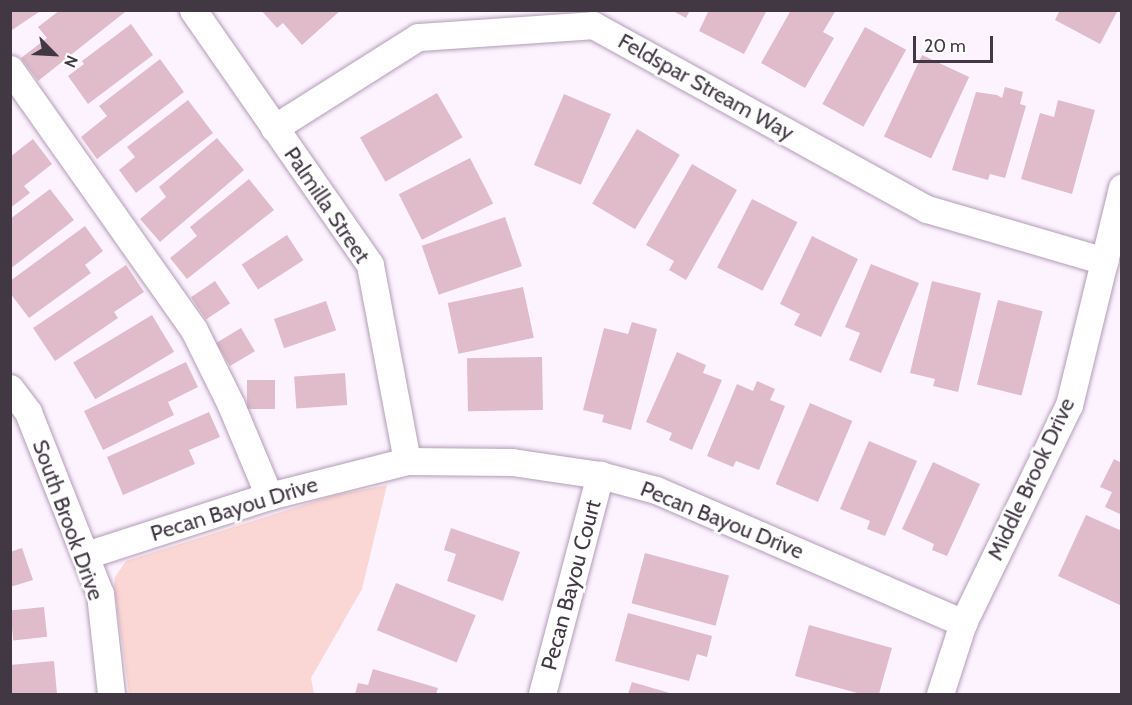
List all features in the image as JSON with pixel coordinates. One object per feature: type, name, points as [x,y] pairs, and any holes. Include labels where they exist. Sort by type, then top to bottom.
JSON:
[{"type":"street","name":"Palmilla Street","points":[[193,10],[370,265],[407,461]]},
{"type":"street","name":"Feldspar Stream Way","points":[[274,128],[418,37],[593,25],[927,209],[1105,261]]},
{"type":"street","points":[[10,69],[194,330],[231,405],[268,496]]},
{"type":"street","name":"Middle Brook Drive","points":[[940,694],[963,623],[1069,405],[1122,187]]},
{"type":"street","name":"South Brook Drive","points":[[10,388],[28,412],[100,594],[111,694]]},
{"type":"street","name":"Pecan Bayou Drive","points":[[86,555],[268,496],[407,461],[512,462],[600,475],[656,490],[963,623]]},
{"type":"street","name":"Pecan Bayou Court","points":[[542,694],[600,475]]},
{"type":"shaded area","points":[[387,485],[362,589],[311,678],[314,694],[129,694],[114,586],[115,577],[126,561],[335,495]]},
{"type":"building","points":[[10,10],[42,10],[12,30]]},
{"type":"building","points":[[60,10],[125,12],[38,81],[21,58],[47,38],[38,27]]},
{"type":"building","points":[[261,10],[341,10],[302,45],[283,23],[277,28]]},
{"type":"building","points":[[671,10],[690,10],[686,18]]},
{"type":"building","points":[[709,10],[767,10],[744,54],[699,31]]},
{"type":"building","points":[[791,10],[836,10],[823,32],[834,38],[805,88],[761,63]]},
{"type":"building","points":[[1060,10],[1118,10],[1100,44],[1055,20]]},
{"type":"building","points":[[131,24],[153,55],[88,104],[68,76],[84,64],[82,61]]},
{"type":"building","points":[[865,27],[906,50],[863,127],[822,104]]},
{"type":"building","points":[[922,55],[969,77],[931,159],[884,137]]},
{"type":"building","points":[[160,59],[184,92],[97,159],[81,137],[107,116],[99,106]]},
{"type":"building","points":[[1005,87],[1023,92],[1020,104],[1026,106],[1005,178],[990,174],[988,180],[952,170],[976,92],[1002,98]]},
{"type":"building","points":[[437,93],[462,137],[385,182],[360,138]]},
{"type":"building","points":[[564,94],[611,114],[581,185],[534,165]]},
{"type":"building","points":[[188,100],[213,133],[136,193],[119,170],[135,157],[127,147]]},
{"type":"building","points":[[1058,100],[1095,110],[1072,194],[1021,179],[1040,113],[1054,117]]},
{"type":"building","points":[[637,129],[680,155],[635,229],[592,204]]},
{"type":"building","points":[[217,138],[244,170],[160,242],[140,219],[166,197],[159,187]]},
{"type":"building","points":[[33,139],[52,164],[24,186],[30,193],[10,208],[10,157]]},
{"type":"building","points":[[470,158],[493,203],[422,240],[399,194]]},
{"type":"building","points":[[692,164],[737,190],[686,280],[669,270],[674,261],[646,245]]},
{"type":"building","points":[[249,179],[274,210],[187,279],[170,258],[197,236],[190,227]]},
{"type":"building","points":[[50,189],[74,220],[10,269],[10,219]]},
{"type":"building","points":[[752,199],[797,222],[762,291],[717,268]]},
{"type":"building","points":[[505,217],[522,266],[439,295],[422,246]]},
{"type":"building","points":[[85,226],[103,251],[85,265],[91,273],[29,318],[10,293],[10,281]]},
{"type":"building","points":[[287,235],[303,260],[258,290],[242,264]]},
{"type":"building","points":[[812,236],[858,259],[821,337],[794,325],[800,314],[780,304]]},
{"type":"building","points":[[871,264],[919,283],[881,373],[849,360],[860,333],[845,327]]},
{"type":"building","points":[[126,265],[144,292],[114,312],[118,318],[55,361],[33,328]]},
{"type":"building","points":[[215,281],[230,303],[206,320],[191,297]]},
{"type":"building","points":[[932,281],[981,293],[958,392],[933,386],[935,379],[910,373]]},
{"type":"building","points":[[523,287],[534,338],[458,354],[448,303]]},
{"type":"building","points":[[998,300],[1043,311],[1022,396],[977,384]]},
{"type":"building","points":[[326,301],[336,330],[284,348],[274,319]]},
{"type":"building","points":[[152,315],[174,352],[95,399],[73,362]]},
{"type":"building","points":[[632,322],[657,329],[631,430],[602,422],[604,415],[583,410],[604,328],[628,334]]},
{"type":"building","points":[[241,328],[255,351],[230,366],[216,343]]},
{"type":"building","points":[[677,352],[706,365],[703,373],[722,380],[692,450],[669,440],[672,433],[646,422]]},
{"type":"building","points":[[542,357],[543,410],[468,411],[467,358]]},
{"type":"building","points":[[186,362],[198,387],[168,402],[174,415],[103,450],[84,411]]},
{"type":"building","points":[[345,373],[347,405],[296,408],[294,377]]},
{"type":"building","points":[[247,380],[275,380],[275,409],[247,409]]},
{"type":"building","points":[[757,381],[775,389],[770,400],[785,406],[759,470],[736,461],[733,467],[707,456],[737,384],[753,391]]},
{"type":"building","points":[[810,403],[852,421],[818,502],[776,484]]},
{"type":"building","points":[[209,412],[220,437],[189,450],[195,464],[123,495],[107,457]]},
{"type":"building","points":[[869,441],[917,461],[885,536],[867,529],[870,521],[840,509]]},
{"type":"building","points":[[1114,459],[1122,463],[1122,515],[1105,507],[1112,492],[1100,487]]},
{"type":"building","points":[[933,462],[980,484],[947,556],[932,550],[934,544],[902,529]]},
{"type":"building","points":[[1086,515],[1122,531],[1122,606],[1058,576]]},
{"type":"building","points":[[451,528],[520,552],[503,601],[447,581],[456,554],[444,550]]},
{"type":"building","points":[[22,548],[33,580],[10,587],[10,552]]},
{"type":"building","points":[[645,553],[729,576],[716,626],[632,603]]},
{"type":"building","points":[[396,583],[476,615],[457,663],[377,630]]},
{"type":"building","points":[[44,607],[47,637],[13,640],[10,611]]},
{"type":"building","points":[[628,613],[712,636],[707,657],[697,654],[689,681],[615,661]]},
{"type":"building","points":[[809,625],[892,648],[879,694],[861,694],[795,676]]},
{"type":"building","points":[[54,661],[57,694],[10,694],[10,665]]},
{"type":"building","points":[[373,669],[438,688],[436,694],[355,694],[358,683],[368,685]]},
{"type":"building","points":[[632,682],[673,694],[628,694]]}]
